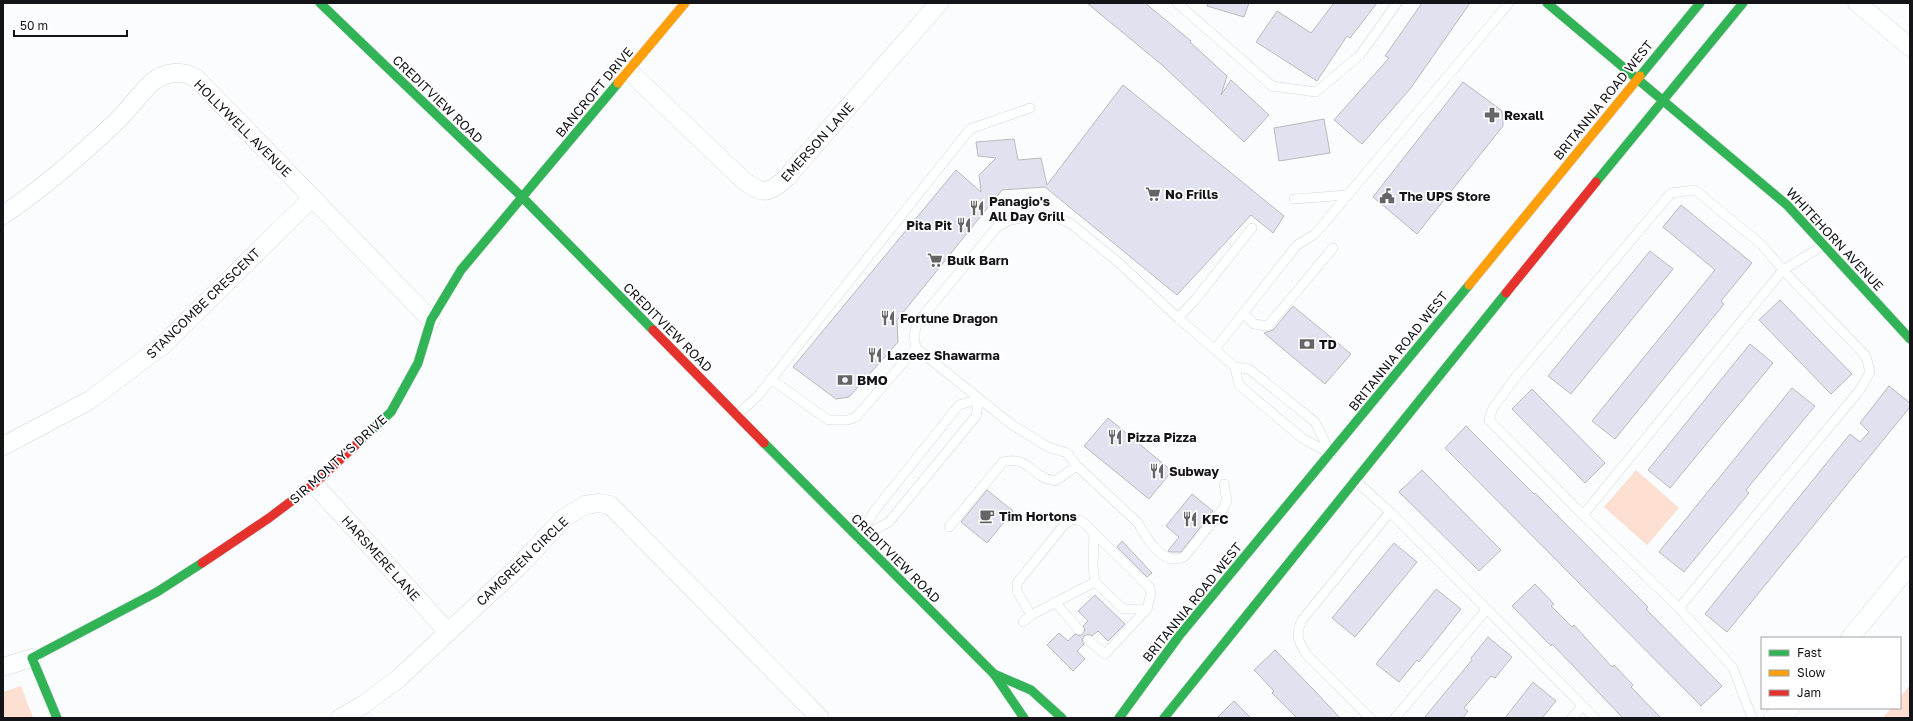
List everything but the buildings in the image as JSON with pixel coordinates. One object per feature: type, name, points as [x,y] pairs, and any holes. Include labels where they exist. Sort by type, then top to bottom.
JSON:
[{"type":"main road","name":"CREDITVIEW ROAD","points":[[320,3],[522,197],[858,539],[994,674],[1020,716]]},
{"type":"main road","name":"BANCROFT DRIVE","points":[[522,197],[629,71],[684,3]]},
{"type":"main road","name":"WHITEHORN AVENUE","points":[[1546,3],[1787,204],[1910,339]]},
{"type":"main road","name":"BRITANNIA ROAD WEST","points":[[1119,718],[1179,636],[1331,454],[1636,78],[1700,3]]},
{"type":"main road","points":[[1164,718],[1743,3]]},
{"type":"main road","name":"SIR MONTY'S DRIVE","points":[[32,658],[157,592],[269,518],[314,484],[391,412],[418,363],[431,320],[469,260],[522,197]]},
{"type":"main road","points":[[32,658],[57,718]]},
{"type":"main road","name":"CREDITVIEW ROAD","points":[[994,674],[1031,690],[1062,718]]},
{"type":"street","name":"EMERSON LANE","points":[[629,71],[742,180],[755,190],[768,191],[777,187],[787,177],[939,3]]},
{"type":"street","points":[[1857,3],[1910,47]]},
{"type":"street","name":"HOLLYWELL AVENUE","points":[[3,215],[24,202],[77,159],[125,113],[157,78],[172,72],[188,74],[196,78],[431,320]]},
{"type":"street","name":"STANCOMBE CRESCENT","points":[[3,446],[90,400],[163,345],[312,198]]},
{"type":"street","name":"HARSMERE LANE","points":[[314,484],[447,631]]},
{"type":"street","name":"CAMGREEN CIRCLE","points":[[340,718],[363,705],[399,678],[447,631],[518,567],[564,518],[585,505],[598,503],[610,505],[820,718]]},
{"type":"street","points":[[1851,637],[1910,565]]},
{"type":"street","name":"SIR MONTY'S DRIVE","points":[[3,667],[32,658]]},
{"type":"street","points":[[1773,718],[1790,709]]},
{"type":"lane","points":[[1178,3],[1272,86],[1316,92],[1360,55],[1397,3]]},
{"type":"lane","points":[[1214,349],[1297,245],[1315,234],[1509,3]]},
{"type":"lane","points":[[737,416],[758,396],[970,129],[1030,108]]},
{"type":"lane","points":[[1680,608],[1859,391],[1870,372],[1866,356],[1783,270],[1762,245],[1695,190],[1671,193],[1515,378],[1493,408],[1489,420],[1583,515],[1680,608],[1733,668],[1752,718]]},
{"type":"lane","points":[[1294,199],[1348,195]]},
{"type":"lane","points":[[1224,484],[1227,501],[1223,508],[1184,557],[1177,560],[1170,560],[1163,556],[1149,540],[1138,523],[1077,466],[1067,453],[1048,447],[1011,424],[916,348],[914,336],[917,323],[997,227],[1010,220],[1027,216],[1042,215],[1055,217],[1070,223],[1139,281],[1178,318],[1235,367],[1249,369],[1315,422],[1331,454]]},
{"type":"lane","points":[[1178,318],[1195,300],[1252,228]]},
{"type":"lane","points":[[1583,515],[1783,270],[1825,244]]},
{"type":"lane","points":[[1243,313],[1254,324],[1268,326],[1333,248]]},
{"type":"lane","points":[[771,379],[828,420],[848,420],[856,417],[916,348]]},
{"type":"lane","points":[[1235,367],[1239,385],[1302,438],[1331,454]]},
{"type":"lane","points":[[858,539],[889,522],[976,416],[979,399]]},
{"type":"lane","points":[[858,539],[875,510],[959,405],[979,399]]},
{"type":"lane","points":[[949,527],[1003,462],[1014,460],[1022,461],[1042,477],[1055,481],[1077,466]]},
{"type":"lane","points":[[1356,481],[1390,512],[1594,718]]},
{"type":"lane","points":[[1370,718],[1307,656],[1300,646],[1297,631],[1302,620],[1390,512]]},
{"type":"lane","points":[[1031,615],[1017,591],[1017,583],[1064,525],[1072,519],[1082,521],[1149,587],[1151,593],[1147,609],[1105,654],[1088,640]]},
{"type":"lane","points":[[1094,533],[1093,568],[1096,582],[1123,609],[1147,609]]},
{"type":"lane","points":[[1023,622],[1031,615],[1096,582]]},
{"type":"lane","points":[[1055,602],[1079,630]]},
{"type":"lane","points":[[1395,718],[1486,610]]},
{"type":"lane","points":[[1572,718],[1582,706]]},
{"type":"shaded area","points":[[1636,470],[1679,508],[1647,545],[1604,507]]},
{"type":"shaded area","points":[[1910,685],[1910,718],[1883,718],[1890,709],[1901,709],[1901,696]]},
{"type":"shaded area","points":[[21,686],[33,718],[3,718],[3,692]]},
{"type":"traffic: fast","points":[[320,3],[522,197],[653,330]]},
{"type":"traffic: fast","points":[[1547,3],[1787,205],[1910,339]]},
{"type":"traffic: fast","points":[[1640,76],[1700,3]]},
{"type":"traffic: fast","points":[[1596,182],[1743,3]]},
{"type":"traffic: fast","points":[[361,440],[391,412],[418,363],[431,320],[461,270],[618,83]]},
{"type":"traffic: fast","points":[[1119,718],[1179,636],[1469,285]]},
{"type":"traffic: fast","points":[[1164,718],[1506,293]]},
{"type":"traffic: fast","points":[[764,443],[994,674],[1024,718]]},
{"type":"traffic: fast","points":[[57,718],[32,658],[157,592],[202,563]]},
{"type":"traffic: fast","points":[[994,674],[1031,690],[1062,718]]},
{"type":"traffic: slow","points":[[618,83],[685,3]]},
{"type":"traffic: slow","points":[[1469,285],[1640,76]]},
{"type":"traffic: jam","points":[[1506,293],[1596,182]]},
{"type":"traffic: jam","points":[[653,330],[764,443]]},
{"type":"traffic: jam","points":[[202,563],[269,518],[314,484],[361,440]]},
{"type":"place","name":"Rexall","points":[[1492,115]]},
{"type":"place","name":"No Frills","points":[[1153,194]]},
{"type":"place","name":"The UPS Store","points":[[1387,196]]},
{"type":"place","name":"Panagio's All Day Grill","points":[[977,208]]},
{"type":"place","name":"Pita Pit","points":[[964,225]]},
{"type":"place","name":"Bulk Barn","points":[[935,260]]},
{"type":"place","name":"Fortune Dragon","points":[[888,318]]},
{"type":"place","name":"TD","points":[[1307,344]]},
{"type":"place","name":"Lazeez Shawarma","points":[[875,355]]},
{"type":"place","name":"BMO","points":[[845,380]]},
{"type":"place","name":"Pizza Pizza","points":[[1115,437]]},
{"type":"place","name":"Subway","points":[[1157,471]]},
{"type":"place","name":"Tim Hortons","points":[[987,516]]},
{"type":"place","name":"KFC","points":[[1190,519]]}]
